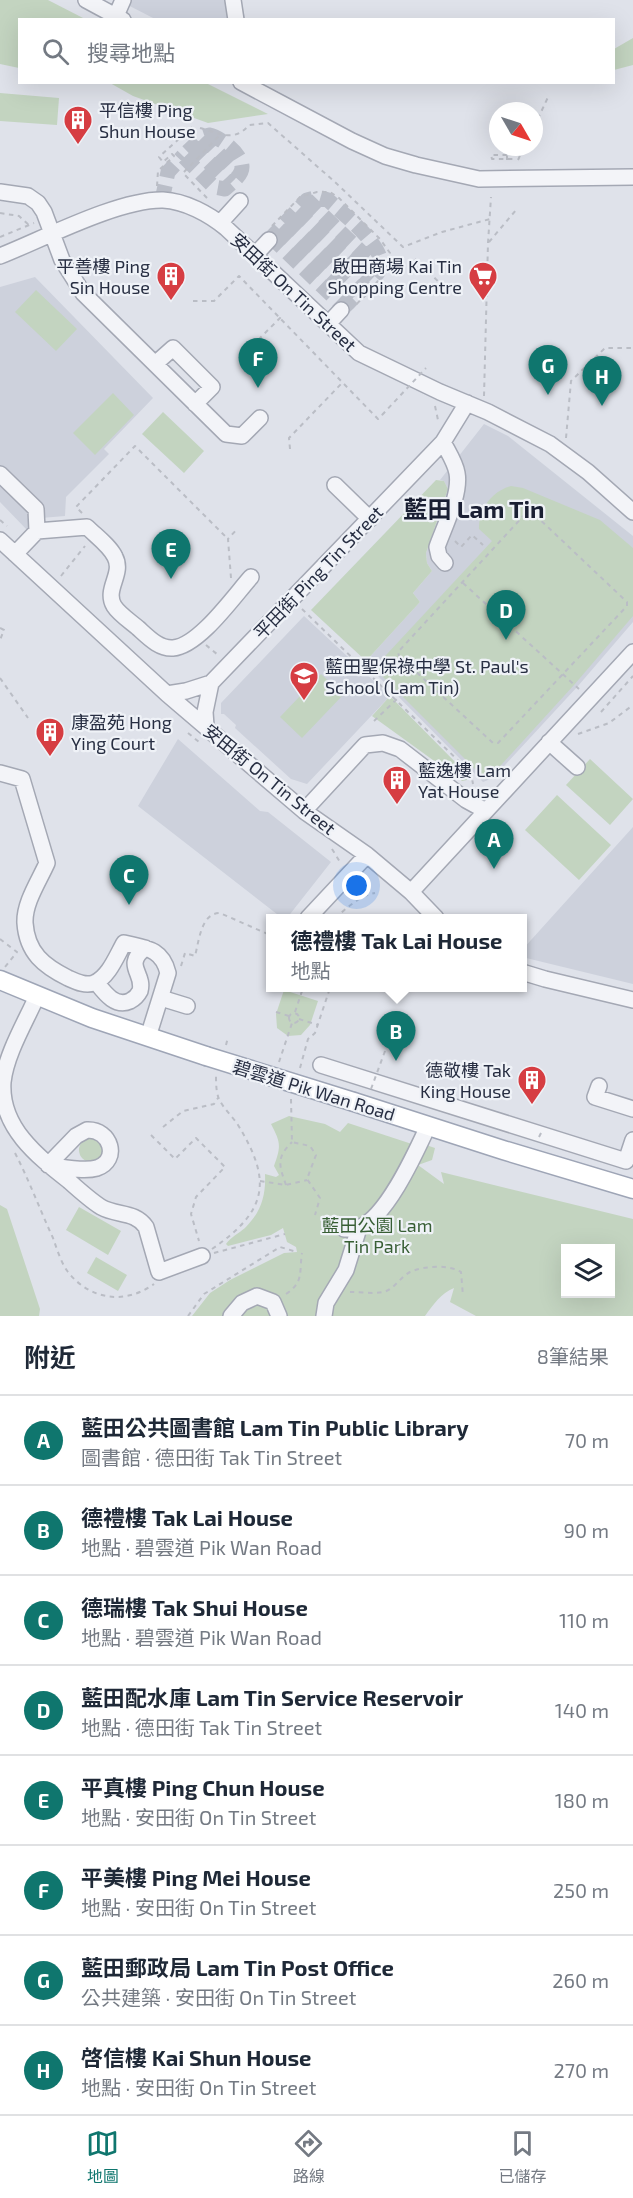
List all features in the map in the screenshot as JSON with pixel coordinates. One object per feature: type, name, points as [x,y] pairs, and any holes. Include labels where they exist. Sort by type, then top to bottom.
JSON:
[{"type":"main road","name":"碧雲道 Pik Wan Road","points":[[0,980],[92,1018],[148,1037],[633,1189]]},
{"type":"street","points":[[86,0],[119,18],[123,0]]},
{"type":"street","points":[[233,0],[236,18]]},
{"type":"street","points":[[245,84],[352,141],[385,156],[416,165],[479,179],[633,177]]},
{"type":"street","points":[[0,192],[28,196],[38,203],[47,218],[62,260],[83,293],[226,434],[242,436],[260,418]]},
{"type":"street","name":"安田街 On Tin Street","points":[[0,256],[106,212],[130,205],[162,200],[191,207],[223,220],[255,255],[359,353],[550,444],[588,472],[633,512]]},
{"type":"street","points":[[223,220],[240,201]]},
{"type":"street","points":[[255,255],[270,234]]},
{"type":"street","points":[[328,324],[348,308]]},
{"type":"street","points":[[155,364],[172,348],[212,387],[195,404]]},
{"type":"street","name":"平田街 Ping Tin Street","points":[[167,694],[211,683],[443,442],[467,403]]},
{"type":"street","points":[[443,442],[458,476],[458,489],[437,547],[439,556],[445,563]]},
{"type":"street","points":[[0,474],[36,510],[37,531]]},
{"type":"street","points":[[334,485],[370,519]]},
{"type":"street","points":[[15,554],[37,531],[87,526],[114,555],[117,563],[118,571],[111,591],[115,607],[153,641],[172,648],[191,641],[251,577]]},
{"type":"street","name":"安田街 On Tin Street","points":[[0,540],[167,694],[304,811],[367,855],[411,892],[432,914]]},
{"type":"street","points":[[411,892],[633,652]]},
{"type":"street","points":[[206,726],[205,712],[211,683]]},
{"type":"street","points":[[304,811],[365,744],[383,742],[400,749],[466,800],[486,811]]},
{"type":"street","points":[[549,742],[577,767]]},
{"type":"street","points":[[0,773],[22,780],[47,863],[27,909],[25,922],[27,935],[39,959],[48,968],[81,983],[96,982],[106,972],[124,943],[145,948],[160,955],[166,963],[173,1002],[148,1037]]},
{"type":"street","points":[[312,914],[367,855]]},
{"type":"street","points":[[96,982],[113,1000],[120,1003],[135,998],[140,991],[140,983],[134,968],[135,960],[145,948]]},
{"type":"street","points":[[527,974],[633,1000]]},
{"type":"street","points":[[38,996],[5,1070],[3,1095],[10,1120],[18,1133],[37,1156],[103,1208],[136,1217],[142,1221],[146,1227],[159,1272],[202,1256]]},
{"type":"street","points":[[321,1065],[626,1161],[633,1140]]},
{"type":"street","points":[[599,1086],[595,1097],[633,1109]]},
{"type":"street","points":[[324,1316],[326,1303],[346,1270],[351,1229],[382,1210],[411,1162],[428,1126]]},
{"type":"street","points":[[231,1316],[242,1303],[257,1296],[276,1309]]},
{"type":"path","points":[[543,106],[549,95]]},
{"type":"path","points":[[200,128],[233,137],[249,125],[268,123],[336,183],[403,247],[442,232],[490,219]]},
{"type":"path","points":[[156,192],[158,171],[174,156],[172,154],[163,162],[159,157],[192,127]]},
{"type":"path","points":[[221,134],[183,173],[223,220]]},
{"type":"path","points":[[492,156],[492,159],[507,159]]},
{"type":"path","points":[[270,234],[300,197],[317,192],[330,192],[339,198],[380,239],[390,253],[389,269],[348,308]]},
{"type":"path","points":[[484,402],[491,197]]},
{"type":"path","points":[[488,243],[516,210]]},
{"type":"path","points":[[0,213],[19,216],[29,225]]},
{"type":"path","points":[[0,237],[47,218]]},
{"type":"path","points":[[415,259],[446,289]]},
{"type":"path","points":[[193,301],[214,301],[239,276],[378,419],[426,368]]},
{"type":"path","points":[[258,365],[255,343],[281,317]]},
{"type":"path","points":[[566,441],[571,381],[606,348],[633,348]]},
{"type":"path","points":[[290,449],[289,438],[342,383]]},
{"type":"path","points":[[399,385],[408,389]]},
{"type":"path","points":[[430,401],[439,416],[438,423]]},
{"type":"path","points":[[60,576],[85,547],[87,518],[76,507],[135,446],[228,539],[232,599]]},
{"type":"path","points":[[527,512],[533,513],[627,602],[627,606],[498,743],[493,743],[399,656],[398,652],[463,582],[527,512]]},
{"type":"path","points":[[228,539],[238,528]]},
{"type":"path","points":[[449,536],[462,547],[472,535],[483,545]]},
{"type":"path","points":[[463,582],[579,689]]},
{"type":"path","points":[[302,609],[471,773],[473,784]]},
{"type":"path","points":[[0,628],[4,630],[0,640]]},
{"type":"path","points":[[365,669],[377,657],[379,659]]},
{"type":"path","points":[[601,712],[633,676]]},
{"type":"path","points":[[0,678],[28,718]]},
{"type":"path","points":[[374,721],[397,699]]},
{"type":"path","points":[[578,734],[609,723],[633,705]]},
{"type":"path","points":[[340,914],[351,904],[375,893]]},
{"type":"path","points":[[195,956],[204,924],[208,916],[213,913],[220,913],[266,933]]},
{"type":"path","points":[[0,939],[17,952],[0,974]]},
{"type":"path","points":[[289,1016],[295,1012],[301,992]]},
{"type":"path","points":[[300,1069],[308,1039],[315,1033],[328,992]]},
{"type":"path","points":[[276,1012],[289,1016],[292,1023],[279,1063]]},
{"type":"path","points":[[295,1012],[299,1019]]},
{"type":"path","points":[[299,1019],[318,1025]]},
{"type":"path","points":[[292,1023],[299,1019]]},
{"type":"path","points":[[371,1089],[395,1024]]},
{"type":"path","points":[[528,1089],[537,1067]]},
{"type":"path","points":[[286,1185],[279,1164],[283,1151],[292,1142],[290,1104],[292,1095]]},
{"type":"path","points":[[163,1127],[183,1111],[214,1104],[218,1098],[247,1140],[258,1163],[260,1181],[256,1204],[241,1227],[202,1256]]},
{"type":"path","points":[[539,1137],[543,1129]]},
{"type":"path","points":[[151,1135],[175,1159],[196,1138],[225,1167],[196,1197],[191,1214],[202,1256]]},
{"type":"path","points":[[292,1142],[310,1146],[316,1155],[307,1179]]},
{"type":"path","points":[[11,1146],[67,1270],[84,1288],[102,1297],[121,1298],[143,1292],[160,1280],[165,1271]]},
{"type":"path","points":[[260,1181],[286,1185],[307,1179]]},
{"type":"path","points":[[307,1179],[320,1198],[315,1215]]},
{"type":"path","points":[[202,1256],[285,1234]]},
{"type":"path","points":[[188,1316],[204,1294],[280,1247],[297,1252]]},
{"type":"path","points":[[276,1309],[300,1280],[302,1253]]},
{"type":"path","points":[[334,1291],[382,1292],[389,1290],[409,1272],[443,1266],[461,1272],[463,1296]]},
{"type":"shaded area","points":[[118,0],[241,0],[245,18],[153,18]]},
{"type":"shaded area","points":[[35,277],[153,398],[104,449],[109,454],[66,497],[65,516],[41,518],[28,531],[0,502],[0,287]]},
{"type":"shaded area","points":[[484,424],[508,436],[633,536],[633,622],[578,686],[493,778],[483,782],[370,668],[366,661],[420,602],[413,593],[432,571],[427,563],[426,553],[448,489],[444,481],[440,480]]},
{"type":"shaded area","name":"藍田聖保祿中學 St. Paul's School (Lam Tin)","points":[[304,616],[390,696],[307,784],[291,779],[235,728],[236,725],[221,714],[221,703]]},
{"type":"shaded area","points":[[178,739],[260,811],[268,812],[331,862],[290,914],[277,914],[138,806]]},
{"type":"shaded area","points":[[633,827],[633,984],[527,958],[527,944]]},
{"type":"green space","points":[[0,0],[48,0],[83,18],[18,18],[18,68],[0,64]]},
{"type":"green space","points":[[633,38],[633,65],[615,70],[615,48]]},
{"type":"green space","points":[[112,84],[208,84],[268,114],[208,123],[133,96]]},
{"type":"green space","points":[[0,93],[59,98],[57,125],[0,121]]},
{"type":"green space","points":[[36,290],[77,329],[56,351],[15,312]]},
{"type":"green space","points":[[113,393],[134,415],[95,455],[73,433]]},
{"type":"green space","points":[[163,412],[204,451],[184,473],[142,434]]},
{"type":"green space","points":[[436,480],[444,481],[448,489],[426,553],[427,563],[432,571],[413,593],[420,602],[366,661],[311,610]]},
{"type":"green space","points":[[511,486],[523,488],[600,520],[633,548],[633,616],[492,775],[484,778],[374,668],[492,541],[479,529],[481,515],[492,497]]},
{"type":"green space","points":[[321,674],[343,695],[302,738],[280,717]]},
{"type":"green space","points":[[390,696],[467,774],[467,780],[462,781],[372,716]]},
{"type":"green space","points":[[590,759],[633,799],[610,825],[566,785]]},
{"type":"green space","points":[[557,795],[611,845],[579,880],[525,830]]},
{"type":"green space","points":[[283,992],[318,1001],[310,1025],[301,1035],[288,1036],[277,1028],[276,1014]]},
{"type":"green space","name":"藍田公園 Lam Tin Park","points":[[289,1116],[325,1124],[340,1132],[348,1123],[421,1147],[423,1144],[435,1148],[432,1160],[418,1165],[444,1184],[441,1172],[633,1219],[633,1316],[476,1316],[450,1302],[454,1288],[441,1296],[425,1316],[192,1316],[210,1293],[230,1280],[284,1253],[297,1252],[296,1247],[287,1242],[283,1228],[271,1235],[228,1246],[226,1244],[245,1228],[259,1210],[265,1189],[265,1174],[276,1177],[279,1175],[274,1166],[279,1145],[271,1124]]},
{"type":"green space","points":[[91,1138],[100,1141],[103,1150],[100,1159],[91,1162],[82,1159],[79,1150],[82,1141]]},
{"type":"green space","points":[[0,1205],[7,1209],[40,1309],[39,1316],[0,1316]]},
{"type":"green space","points":[[79,1207],[121,1231],[108,1255],[66,1230]]},
{"type":"green space","points":[[96,1257],[127,1275],[118,1291],[87,1273]]},
{"type":"tunnel","points":[[209,135],[230,147],[241,162],[240,173],[225,189],[214,187],[183,156],[203,137],[209,135]]},
{"type":"tunnel","points":[[203,137],[239,175]]},
{"type":"tunnel","points":[[193,146],[230,184]]},
{"type":"tunnel","points":[[162,200],[168,172],[183,156]]},
{"type":"tunnel","points":[[269,240],[307,200],[318,197],[328,200],[353,222],[377,251],[381,261],[380,269],[341,310]]},
{"type":"tunnel","points":[[307,200],[380,270]]},
{"type":"tunnel","points":[[297,211],[370,281]]},
{"type":"tunnel","points":[[287,221],[360,291]]},
{"type":"tunnel","points":[[279,229],[352,299]]},
{"type":"tunnel","points":[[271,237],[344,307]]},
{"type":"place","name":"平信樓 Ping Shun House","points":[[78,146]]},
{"type":"place","name":"平善樓 Ping Sin House","points":[[171,302]]},
{"type":"place","name":"啟田商場 Kai Tin Shopping Centre","points":[[483,302]]},
{"type":"place","name":"平美樓 Ping Mei House","points":[[258,388]]},
{"type":"place","name":"藍田郵政局 Lam Tin Post Office","points":[[548,395]]},
{"type":"place","name":"啓信樓 Kai Shun House","points":[[602,406]]},
{"type":"place","name":"平真樓 Ping Chun House","points":[[171,579]]},
{"type":"place","name":"藍田配水庫 Lam Tin Service Reservoir","points":[[506,640]]},
{"type":"place","name":"藍田聖保祿中學 St. Paul's School (Lam Tin)","points":[[304,702]]},
{"type":"place","name":"康盈苑 Hong Ying Court","points":[[50,758]]},
{"type":"place","name":"藍逸樓 Lam Yat House","points":[[397,806]]},
{"type":"place","name":"藍田公共圖書館 Lam Tin Public Library","points":[[494,869]]},
{"type":"place","name":"德瑞樓 Tak Shui House","points":[[129,905]]},
{"type":"place","name":"德禮樓 Tak Lai House","points":[[396,1061]]},
{"type":"place","name":"德敬樓 Tak King House","points":[[532,1106]]},
{"type":"district","name":"藍田 Lam Tin","points":[[474,508]]}]
